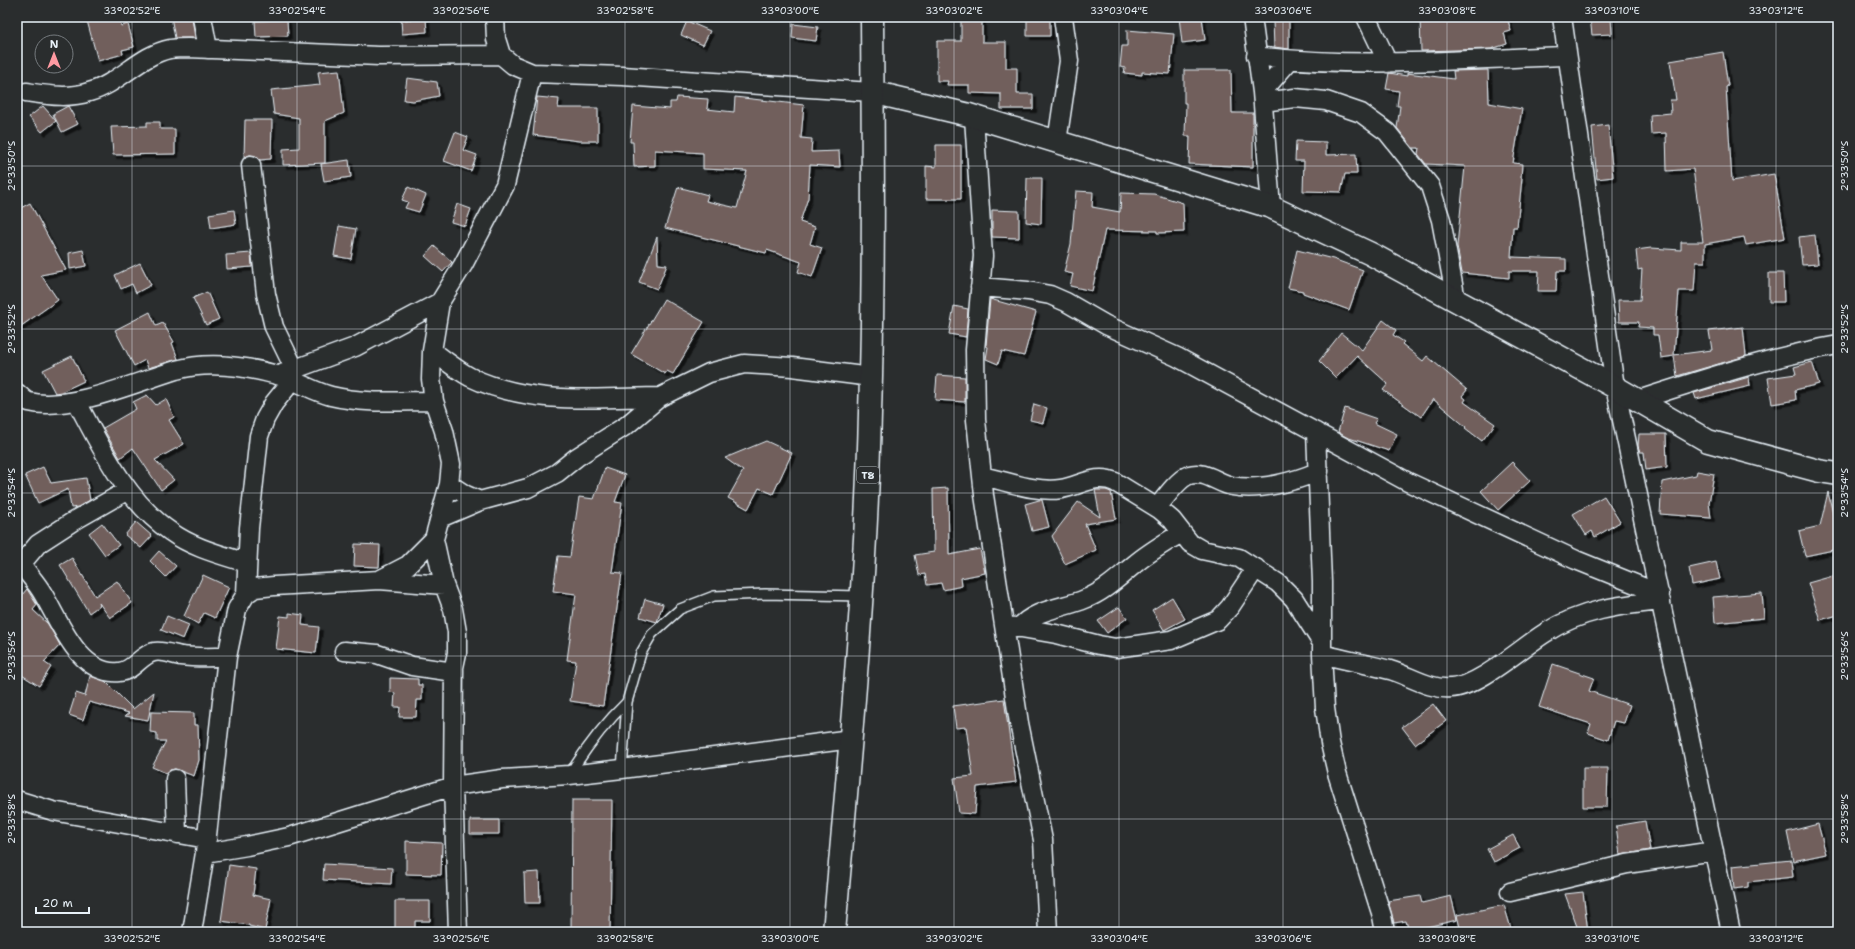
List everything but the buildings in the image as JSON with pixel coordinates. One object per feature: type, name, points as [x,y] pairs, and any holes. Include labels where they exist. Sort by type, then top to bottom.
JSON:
[{"type":"street","points":[[202,17],[208,49]]},
{"type":"street","points":[[495,17],[496,39],[501,55],[513,65],[532,73],[622,76],[872,92],[974,116],[1271,207],[1371,254],[1615,387],[1708,441],[1819,471],[1838,474]]},
{"type":"street","name":"T8","points":[[834,932],[851,739],[866,522],[871,377],[873,159],[872,17]]},
{"type":"street","points":[[1057,142],[1069,62],[1063,17]]},
{"type":"street","points":[[1252,17],[1262,97],[1271,207]]},
{"type":"street","points":[[1366,17],[1388,63]]},
{"type":"street","points":[[1562,17],[1615,387],[1731,932]]},
{"type":"street","points":[[26,92],[77,96],[91,92],[113,82],[146,59],[170,49],[188,48],[379,56],[501,55]]},
{"type":"street","points":[[1256,56],[1289,61],[1329,63],[1388,63],[1567,56]]},
{"type":"street","points":[[1262,97],[1289,61]]},
{"type":"street","points":[[458,932],[453,786],[454,672],[457,653],[457,632],[453,609],[444,586],[434,539],[449,484],[451,464],[444,431],[434,401],[431,379],[432,351],[440,302],[464,265],[505,185],[532,73]]},
{"type":"street","points":[[1262,97],[1326,101],[1362,113],[1387,132],[1430,186],[1441,220],[1456,300]]},
{"type":"street","points":[[974,116],[983,256],[975,350],[976,420],[982,476],[1012,627],[1019,724],[1042,840],[1048,932]]},
{"type":"street","points":[[251,165],[266,294],[288,375]]},
{"type":"street","points":[[980,287],[1028,291],[1050,295],[1066,302],[1106,325],[1177,358],[1408,482],[1487,520],[1660,598]]},
{"type":"street","points":[[246,594],[249,528],[259,436],[265,419],[288,375],[355,347],[440,302]]},
{"type":"street","points":[[1638,400],[1751,366],[1838,344]]},
{"type":"street","points":[[432,351],[470,377],[499,388],[530,396],[555,399],[660,397]]},
{"type":"street","points":[[21,401],[46,404],[77,402],[191,365],[207,364],[288,375],[330,396],[358,400],[434,401]]},
{"type":"street","points":[[440,518],[480,501],[528,488],[557,473],[577,457],[627,425],[660,397],[709,373],[744,364],[792,367],[871,377]]},
{"type":"street","points":[[77,402],[102,449],[128,490],[142,508],[171,533],[206,550],[248,563]]},
{"type":"street","points":[[1316,432],[1319,471],[1322,649],[1325,708],[1330,743],[1337,773],[1380,909],[1385,932]]},
{"type":"street","points":[[1157,508],[1178,483],[1188,475],[1199,474],[1230,485],[1249,487],[1277,483],[1319,471]]},
{"type":"street","points":[[982,476],[1048,490],[1061,489],[1098,479],[1109,479],[1157,508],[1172,520],[1190,543],[1202,550],[1239,558],[1278,583],[1294,599],[1322,649],[1433,686],[1451,688],[1475,680],[1545,632],[1585,613],[1660,598]]},
{"type":"street","points":[[449,484],[466,495],[480,501]]},
{"type":"street","points":[[128,490],[72,522],[38,544],[19,567],[42,593],[66,637],[80,655],[106,671],[117,673],[127,671],[144,656],[156,651],[183,656],[227,657]]},
{"type":"street","points":[[1012,627],[1023,624],[1042,613],[1087,599],[1121,576],[1153,550],[1181,533]]},
{"type":"street","points":[[379,580],[408,566],[434,539]]},
{"type":"street","points":[[1012,627],[1056,634],[1099,646],[1116,648],[1171,640],[1218,620],[1230,607],[1256,568]]},
{"type":"street","points":[[192,932],[206,846],[227,657],[237,609],[246,594],[255,588],[379,580],[444,586]]},
{"type":"street","points":[[344,651],[377,654],[412,666],[454,672]]},
{"type":"street","points":[[17,800],[53,810],[177,834],[206,846],[247,846],[289,837],[453,786],[502,779],[569,775],[622,769],[851,739]]},
{"type":"street","points":[[175,779],[177,834]]},
{"type":"street","points":[[1510,892],[1627,864],[1714,851]]},
{"type":"lane","points":[[622,769],[627,702],[641,653],[652,634],[680,609],[714,596],[765,594],[861,596]]},
{"type":"lane","points":[[569,775],[586,747],[627,702]]}]
